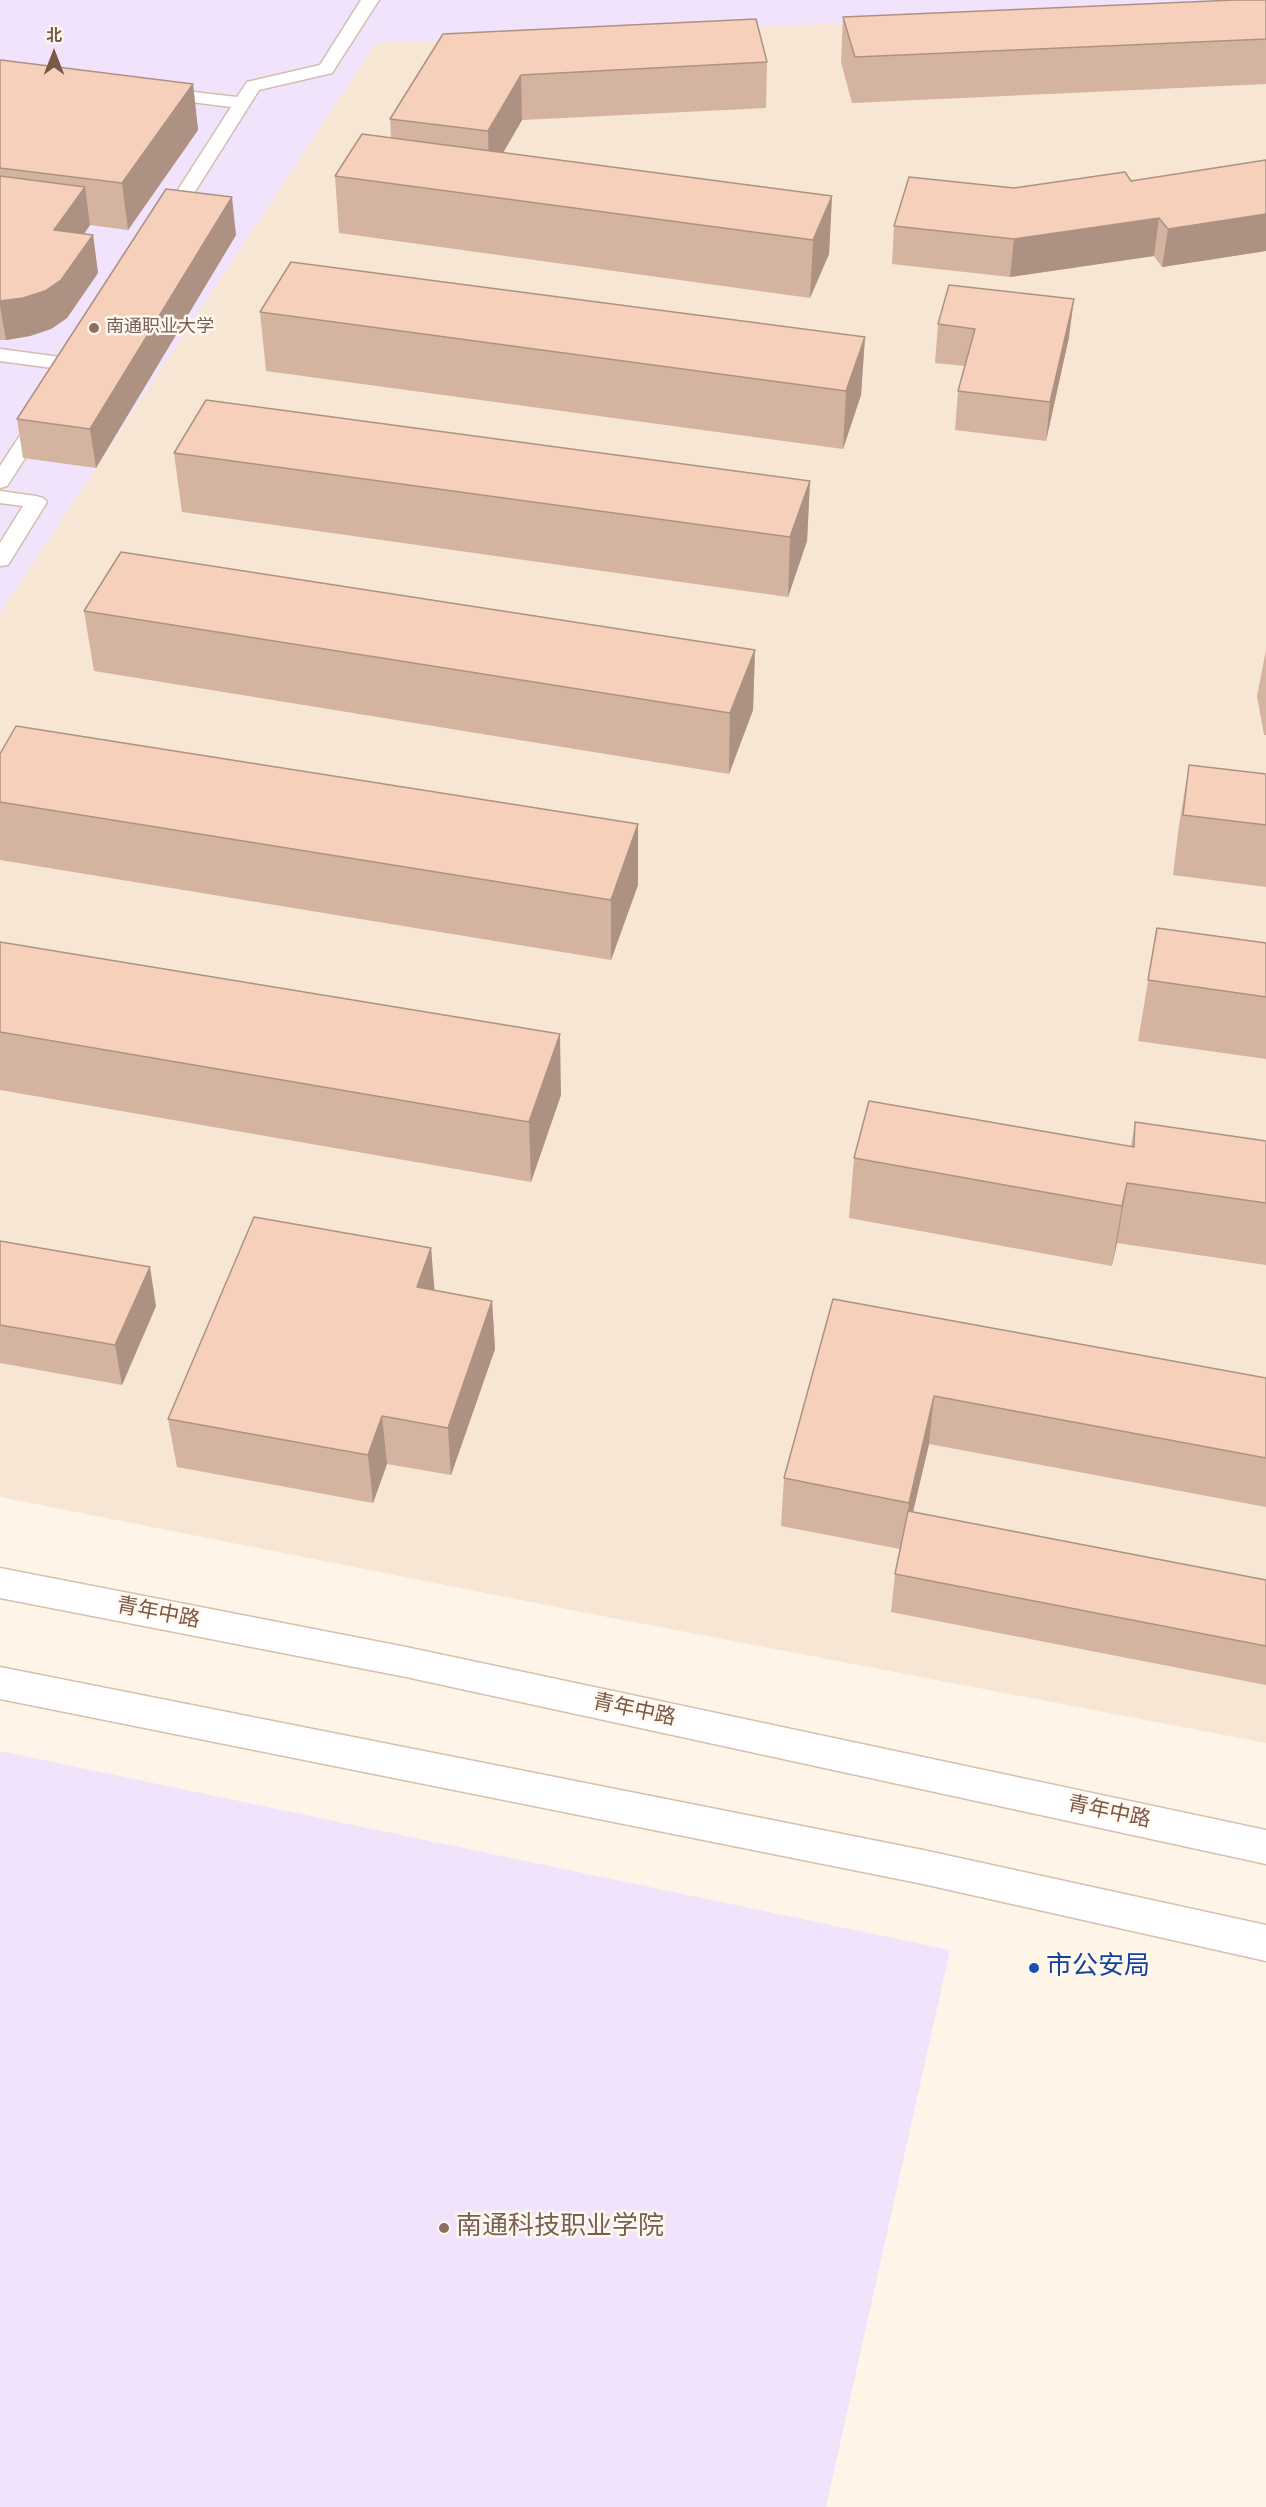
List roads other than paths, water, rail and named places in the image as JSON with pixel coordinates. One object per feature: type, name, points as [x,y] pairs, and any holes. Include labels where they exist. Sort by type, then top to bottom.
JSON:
[{"type":"main road","name":"青年中路","points":[[0,1583],[406,1662],[1266,1847]]},
{"type":"main road","points":[[0,1683],[923,1867],[1266,1943]]},
{"type":"lane","points":[[159,234],[253,87],[326,69],[370,0]]},
{"type":"lane","points":[[139,91],[243,103]]},
{"type":"lane","points":[[62,385],[88,345]]},
{"type":"lane","points":[[0,356],[75,365]]},
{"type":"lane","points":[[0,482],[50,404]]},
{"type":"lane","points":[[0,497],[36,502],[0,560]]},
{"type":"place","name":"南通职业大学","points":[[94,328]]},
{"type":"place","name":"市公安局","points":[[1034,1968]]},
{"type":"place","name":"南通科技职业学院","points":[[444,2228]]}]
